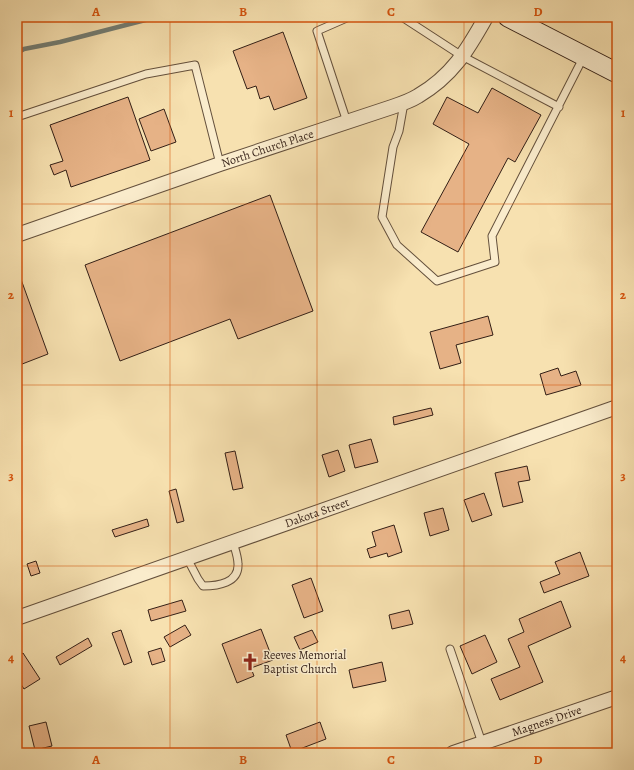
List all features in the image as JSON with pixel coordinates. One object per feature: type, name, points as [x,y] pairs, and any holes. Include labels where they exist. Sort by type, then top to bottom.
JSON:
[{"type":"main road","points":[[508,17],[617,73]]},
{"type":"street","name":"North Church Place","points":[[17,235],[417,97],[439,82],[458,63],[486,17]]},
{"type":"street","name":"Dakota Street","points":[[17,618],[617,406]]},
{"type":"street","name":"Magness Drive","points":[[453,753],[617,697]]},
{"type":"lane","points":[[347,122],[317,31],[349,17]]},
{"type":"lane","points":[[402,17],[462,56],[559,107]]},
{"type":"lane","points":[[404,102],[399,130],[393,147],[382,217],[397,245],[437,281],[495,262],[492,236],[584,56]]},
{"type":"lane","points":[[17,117],[146,74],[195,65],[220,164]]},
{"type":"lane","points":[[187,558],[203,586],[218,586],[232,579],[237,573],[238,564],[233,542]]},
{"type":"lane","points":[[450,649],[482,743]]},
{"type":"building","points":[[283,32],[307,98],[274,110],[269,96],[260,99],[256,86],[247,89],[233,51]]},
{"type":"building","points":[[492,88],[541,115],[515,162],[508,158],[458,252],[421,232],[469,144],[433,124],[447,97],[478,113]]},
{"type":"building","points":[[128,97],[150,160],[71,187],[66,170],[54,175],[50,165],[63,161],[50,125]]},
{"type":"building","points":[[164,109],[176,142],[151,151],[139,119]]},
{"type":"building","points":[[270,195],[313,311],[238,339],[230,319],[120,361],[85,265]]},
{"type":"building","points":[[17,271],[48,354],[17,366]]},
{"type":"building","points":[[488,316],[493,335],[456,345],[461,363],[440,369],[430,332]]},
{"type":"building","points":[[558,368],[561,376],[576,371],[581,385],[546,395],[540,374]]},
{"type":"building","points":[[431,408],[433,415],[394,425],[393,417]]},
{"type":"building","points":[[371,439],[378,462],[355,468],[349,445]]},
{"type":"building","points":[[338,450],[345,471],[329,477],[322,455]]},
{"type":"building","points":[[235,451],[243,488],[233,490],[225,453]]},
{"type":"building","points":[[527,466],[530,480],[518,482],[523,502],[503,507],[495,473]]},
{"type":"building","points":[[176,489],[184,521],[177,523],[169,491]]},
{"type":"building","points":[[484,493],[492,515],[472,522],[464,500]]},
{"type":"building","points":[[443,508],[449,530],[430,536],[424,513]]},
{"type":"building","points":[[147,519],[149,526],[115,537],[112,530]]},
{"type":"building","points":[[394,525],[402,552],[388,557],[387,553],[370,558],[367,549],[376,546],[372,532]]},
{"type":"building","points":[[580,552],[589,576],[544,593],[540,582],[560,574],[555,562]]},
{"type":"building","points":[[36,561],[40,573],[31,576],[27,564]]},
{"type":"building","points":[[311,578],[323,611],[304,618],[292,585]]},
{"type":"building","points":[[182,600],[186,611],[151,621],[148,610]]},
{"type":"building","points":[[561,601],[571,627],[528,646],[543,682],[500,700],[491,679],[520,667],[508,639],[524,632],[519,619]]},
{"type":"building","points":[[409,610],[413,624],[392,629],[389,615]]},
{"type":"building","points":[[185,625],[191,635],[170,647],[164,637]]},
{"type":"building","points":[[261,629],[273,660],[251,668],[254,676],[237,683],[222,644]]},
{"type":"building","points":[[121,630],[132,662],[124,665],[112,633]]},
{"type":"building","points":[[312,630],[318,642],[300,650],[294,637]]},
{"type":"building","points":[[485,635],[497,662],[472,674],[460,646]]},
{"type":"building","points":[[88,638],[92,646],[60,665],[56,657]]},
{"type":"building","points":[[161,648],[165,661],[152,665],[148,652]]},
{"type":"building","points":[[23,653],[40,679],[24,689],[17,678],[17,657]]},
{"type":"building","points":[[382,662],[386,681],[353,688],[349,670]]},
{"type":"building","points":[[46,722],[52,746],[35,750],[29,726]]},
{"type":"building","points":[[320,722],[326,739],[292,752],[286,735]]},
{"type":"waterway","points":[[17,53],[24,49],[60,42],[157,17]]},
{"type":"place","name":"Reeves Memorial Baptist Church","points":[[250,662]]}]
